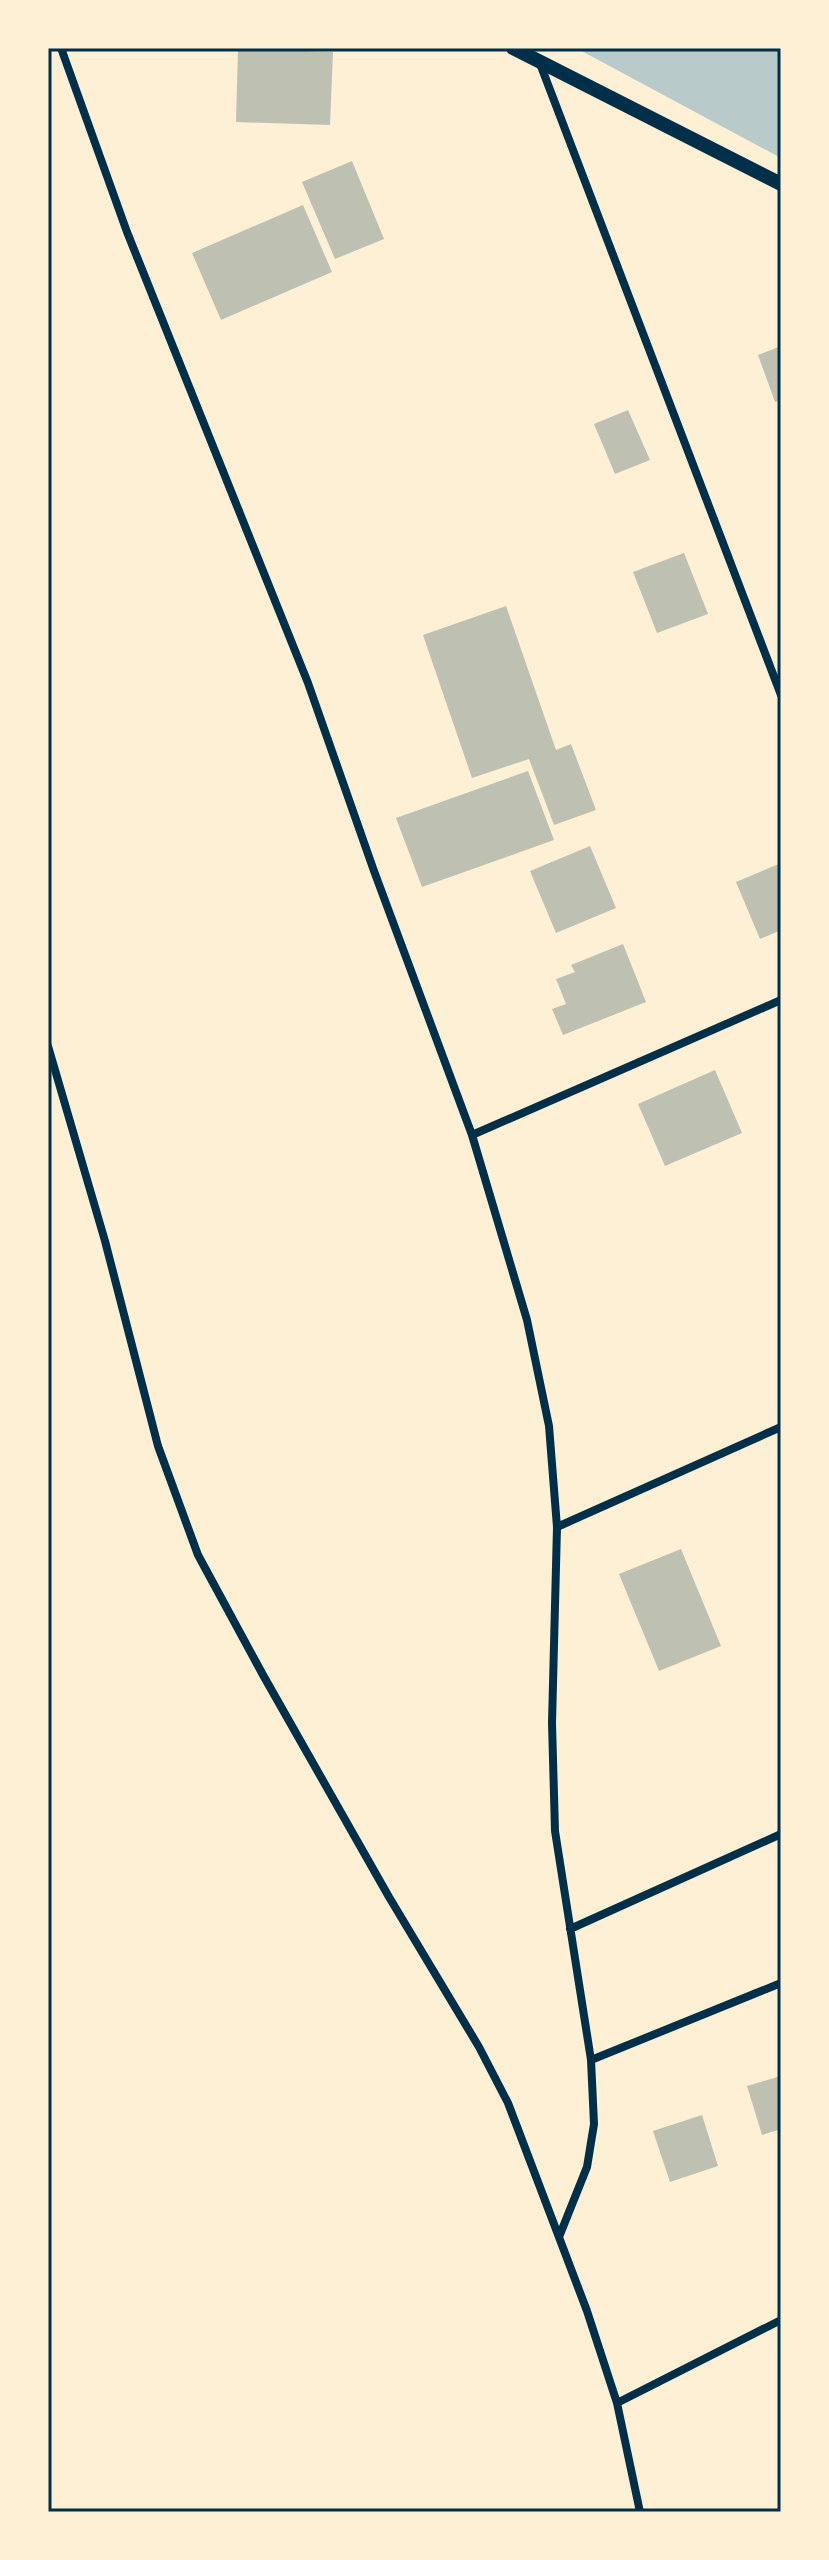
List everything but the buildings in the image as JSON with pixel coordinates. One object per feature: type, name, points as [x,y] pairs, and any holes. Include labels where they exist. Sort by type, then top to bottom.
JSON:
[{"type":"street","points":[[61,48],[127,232],[308,683],[472,1135],[527,1320],[549,1426],[557,1527],[552,1723],[555,1831],[591,2060],[594,2124],[587,2167],[559,2237]]},
{"type":"street","points":[[513,48],[781,184]]},
{"type":"street","points":[[538,60],[781,695]]},
{"type":"street","points":[[472,1135],[781,1000]]},
{"type":"street","points":[[48,1046],[105,1241],[158,1446],[198,1555],[263,1675],[479,2047],[508,2103],[587,2311],[617,2403],[640,2512]]},
{"type":"street","points":[[557,1527],[781,1427]]},
{"type":"street","points":[[570,1929],[781,1834]]},
{"type":"street","points":[[591,2060],[781,1983]]},
{"type":"street","points":[[617,2403],[781,2320]]},
{"type":"shaded area","points":[[576,48],[781,48],[781,158]]}]
